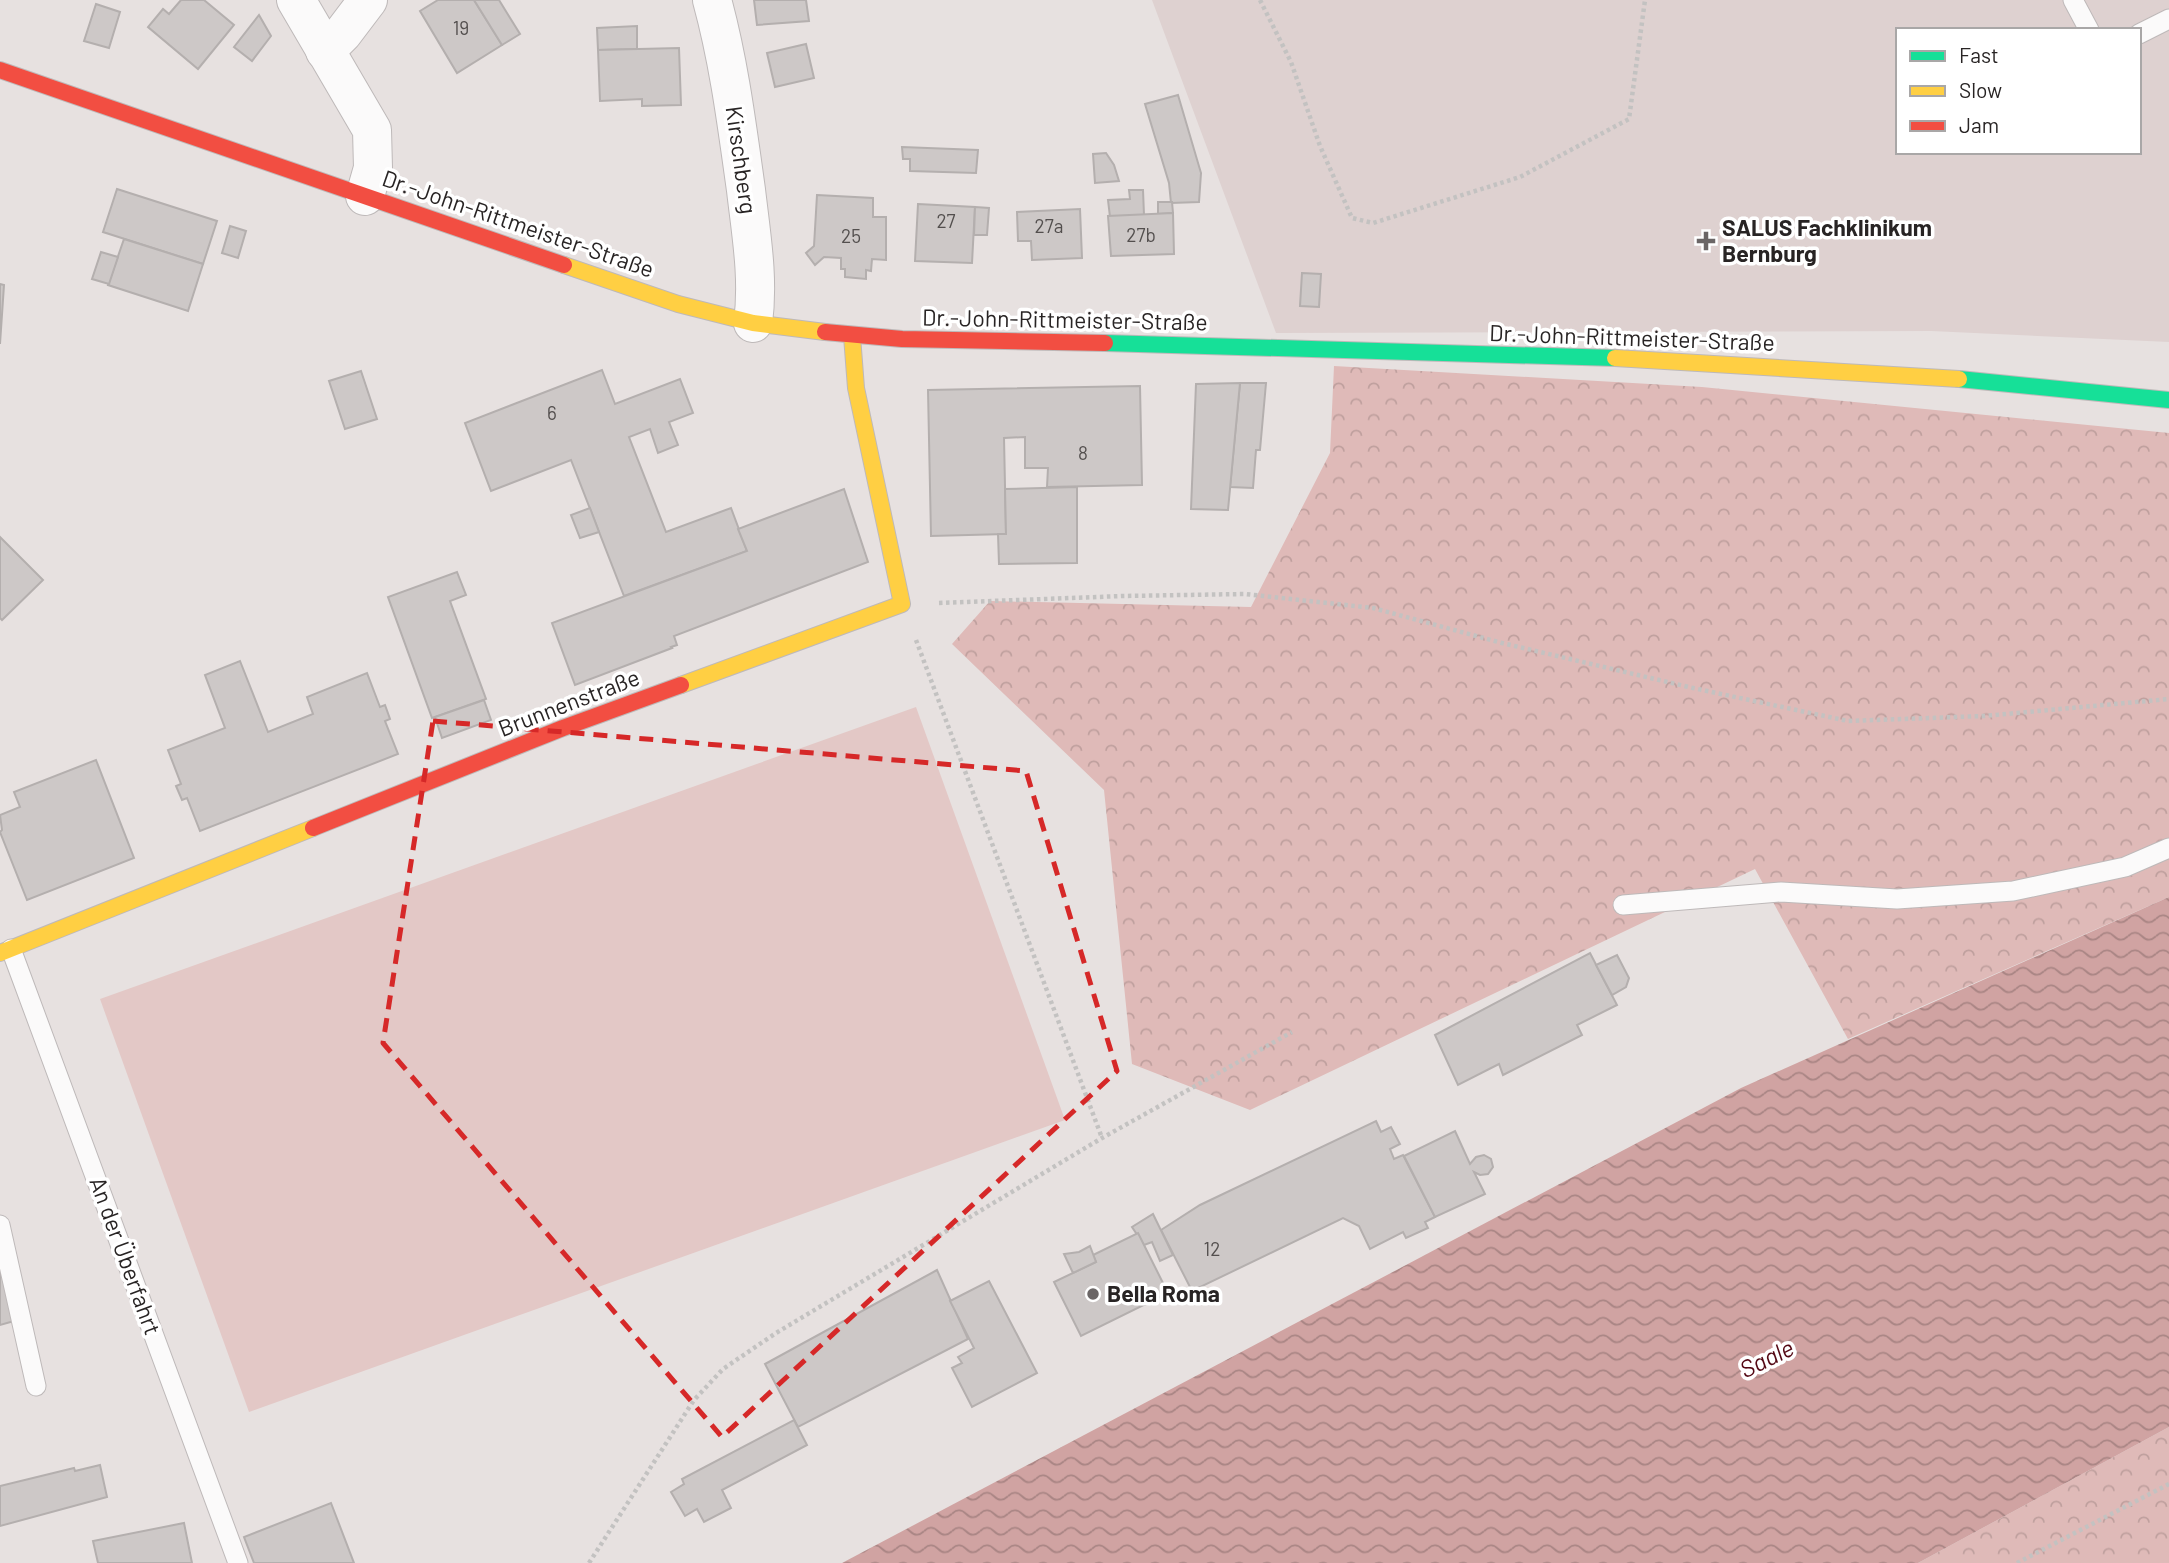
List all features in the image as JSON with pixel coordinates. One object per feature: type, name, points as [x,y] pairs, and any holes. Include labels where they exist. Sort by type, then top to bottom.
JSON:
[{"type":"street","points":[[296,0],[372,130],[373,168],[365,196]]},
{"type":"street","points":[[326,51],[368,0]]},
{"type":"street","name":"Kirschberg","points":[[712,0],[734,103],[756,270],[753,323]]},
{"type":"street","name":"Dr.-John-Rittmeister-Straße","points":[[0,70],[678,304],[753,323],[852,336],[1704,363],[1929,376],[2169,400]]},
{"type":"street","points":[[852,336],[856,388],[902,604]]},
{"type":"street","name":"Brunnenstraße","points":[[5,951],[563,728],[902,604]]},
{"type":"lane","points":[[2073,0],[2089,28]]},
{"type":"lane","points":[[2141,33],[2169,19]]},
{"type":"lane","points":[[1623,905],[1781,892],[1897,899],[2013,891],[2124,867],[2169,848]]},
{"type":"lane","name":"An der Überfahrt","points":[[5,951],[239,1563]]},
{"type":"lane","points":[[0,1225],[36,1386]]},
{"type":"path","points":[[1260,0],[1291,62],[1320,146],[1352,218],[1373,223],[1520,177],[1629,119],[1645,0]]},
{"type":"path","points":[[1102,1138],[902,604],[1245,594],[1373,608],[1502,643],[1848,721],[1984,716],[2169,699]]},
{"type":"path","points":[[589,1563],[694,1401],[723,1369],[776,1333],[1102,1138],[1292,1032]]},
{"type":"path","points":[[2017,1563],[2169,1484]]},
{"type":"highlighted area","points":[[433,721],[1026,771],[1117,1071],[722,1437],[383,1043]]},
{"type":"shaded area","name":"SALUS Fachklinikum Bernburg","points":[[1152,0],[2169,0],[2169,342],[1931,331],[1276,333]]},
{"type":"shaded area","points":[[916,707],[1065,1120],[249,1412],[100,999]]},
{"type":"green space","points":[[1334,366],[1702,387],[2169,433],[2169,897],[1848,1039],[1755,869],[1250,1110],[1132,1064],[1104,790],[952,644],[990,601],[1251,607],[1330,453]]},
{"type":"green space","points":[[2169,1427],[2169,1563],[1918,1563]]},
{"type":"water","name":"Saale","points":[[2169,897],[2169,1427],[1918,1563],[842,1563],[1741,1088]]},
{"type":"building","points":[[181,0],[204,0],[234,25],[198,69],[148,27],[163,9],[169,14]]},
{"type":"building","points":[[438,0],[474,0],[502,45],[457,73],[420,11]]},
{"type":"building","points":[[474,0],[499,0],[520,34],[502,45]]},
{"type":"building","points":[[754,0],[806,0],[809,21],[757,25]]},
{"type":"building","points":[[96,4],[120,12],[109,48],[84,41]]},
{"type":"building","points":[[259,15],[271,36],[252,61],[234,47]]},
{"type":"building","points":[[637,26],[637,49],[598,50],[597,28]]},
{"type":"building","points":[[806,44],[814,78],[775,87],[767,53]]},
{"type":"building","points":[[679,48],[681,105],[642,106],[642,99],[600,101],[598,50]]},
{"type":"building","points":[[1178,95],[1201,173],[1199,202],[1171,203],[1169,183],[1145,104]]},
{"type":"building","points":[[902,147],[978,150],[976,173],[910,171],[910,159],[903,159]]},
{"type":"building","points":[[1106,153],[1114,165],[1119,181],[1095,183],[1093,154]]},
{"type":"building","points":[[117,189],[217,221],[203,264],[103,232]]},
{"type":"building","points":[[1129,190],[1143,190],[1144,215],[1110,217],[1108,200],[1130,199]]},
{"type":"building","points":[[817,195],[873,198],[873,217],[886,217],[886,260],[872,259],[871,271],[866,270],[866,279],[845,277],[845,269],[841,269],[841,258],[824,257],[815,265],[806,253],[814,246]]},
{"type":"building","points":[[1158,202],[1172,202],[1173,213],[1158,214]]},
{"type":"building","points":[[918,204],[975,207],[972,263],[915,261]]},
{"type":"building","points":[[975,207],[989,208],[987,235],[974,235]]},
{"type":"building","points":[[1080,209],[1082,258],[1032,260],[1031,241],[1018,241],[1017,212]]},
{"type":"building","points":[[1173,213],[1174,254],[1111,256],[1108,216]]},
{"type":"building","points":[[230,226],[246,231],[238,258],[222,253]]},
{"type":"building","points":[[124,239],[203,264],[188,311],[108,285]]},
{"type":"building","points":[[101,252],[118,257],[109,284],[92,279]]},
{"type":"building","points":[[1302,273],[1321,274],[1319,307],[1300,306]]},
{"type":"building","points":[[0,284],[4,285],[0,344]]},
{"type":"building","points":[[602,370],[615,404],[680,379],[693,413],[669,422],[678,445],[658,453],[650,429],[629,437],[666,532],[731,508],[747,551],[624,596],[571,460],[491,491],[465,423]]},
{"type":"building","points":[[361,371],[377,419],[345,429],[329,381]]},
{"type":"building","points":[[1240,383],[1266,383],[1260,450],[1256,450],[1253,488],[1230,487]]},
{"type":"building","points":[[1240,383],[1228,510],[1191,509],[1196,384]]},
{"type":"building","points":[[1140,386],[1142,485],[1047,487],[1048,468],[1025,468],[1025,437],[1004,438],[1006,534],[931,536],[928,390]]},
{"type":"building","points":[[1077,487],[1077,563],[999,564],[998,534],[1006,534],[1005,489]]},
{"type":"building","points":[[844,489],[868,562],[674,636],[677,645],[672,648],[575,685],[552,623],[747,551],[738,529]]},
{"type":"building","points":[[590,508],[599,532],[580,538],[571,515]]},
{"type":"building","points":[[0,537],[43,580],[2,620],[0,618]]},
{"type":"building","points":[[457,572],[466,595],[450,601],[486,699],[432,718],[388,597]]},
{"type":"building","points":[[240,661],[268,732],[313,714],[307,697],[367,673],[380,707],[385,705],[390,719],[385,721],[398,754],[200,831],[187,798],[182,800],[176,786],[181,784],[168,750],[225,728],[205,675]]},
{"type":"building","points":[[484,700],[491,720],[442,738],[435,717]]},
{"type":"building","points":[[96,760],[134,858],[27,900],[0,832],[0,815],[20,807],[14,792]]},
{"type":"building","points":[[1590,953],[1617,1005],[1577,1025],[1582,1035],[1503,1075],[1499,1064],[1458,1085],[1435,1035]]},
{"type":"building","points":[[1617,955],[1629,978],[1626,987],[1612,995],[1596,965]]},
{"type":"building","points":[[1376,1121],[1381,1132],[1391,1127],[1400,1144],[1390,1149],[1394,1159],[1403,1155],[1435,1217],[1425,1222],[1428,1228],[1406,1238],[1403,1232],[1370,1249],[1359,1226],[1343,1218],[1192,1291],[1161,1230],[1200,1205]]},
{"type":"building","points":[[1455,1131],[1470,1164],[1476,1157],[1484,1155],[1491,1159],[1493,1167],[1488,1174],[1480,1175],[1474,1172],[1485,1194],[1435,1217],[1404,1156]]},
{"type":"building","points":[[1153,1214],[1173,1255],[1160,1261],[1152,1242],[1144,1245],[1132,1227]]},
{"type":"building","points":[[1138,1233],[1168,1293],[1081,1336],[1054,1282],[1096,1262],[1093,1255]]},
{"type":"building","points":[[1090,1246],[1096,1262],[1073,1273],[1064,1254],[1079,1252]]},
{"type":"building","points":[[0,1266],[14,1321],[0,1325]]},
{"type":"building","points":[[937,1270],[968,1339],[798,1427],[765,1364]]},
{"type":"building","points":[[989,1281],[1037,1373],[972,1407],[952,1368],[962,1363],[958,1357],[974,1348],[950,1301]]},
{"type":"building","points":[[794,1420],[807,1445],[722,1490],[731,1508],[704,1522],[697,1509],[685,1516],[671,1492],[684,1484],[682,1479]]},
{"type":"building","points":[[100,1465],[107,1497],[0,1526],[0,1486],[74,1468],[75,1471]]},
{"type":"building","points":[[331,1503],[354,1563],[254,1563],[244,1537]]},
{"type":"building","points":[[184,1523],[192,1563],[98,1563],[93,1541]]},
{"type":"traffic: fast","points":[[1105,343],[1615,358]]},
{"type":"traffic: fast","points":[[1959,379],[2169,400]]},
{"type":"traffic: slow","points":[[564,265],[678,304],[753,323],[825,332]]},
{"type":"traffic: slow","points":[[681,685],[902,604],[856,388],[852,336]]},
{"type":"traffic: slow","points":[[1615,358],[1959,379]]},
{"type":"traffic: slow","points":[[0,953],[313,828]]},
{"type":"traffic: jam","points":[[0,70],[564,265]]},
{"type":"traffic: jam","points":[[825,332],[902,339],[1105,343]]},
{"type":"traffic: jam","points":[[313,828],[563,728],[681,685]]},
{"type":"place","name":"SALUS Fachklinikum Bernburg","points":[[1706,241]]},
{"type":"place","name":"Bella Roma","points":[[1093,1294]]}]
